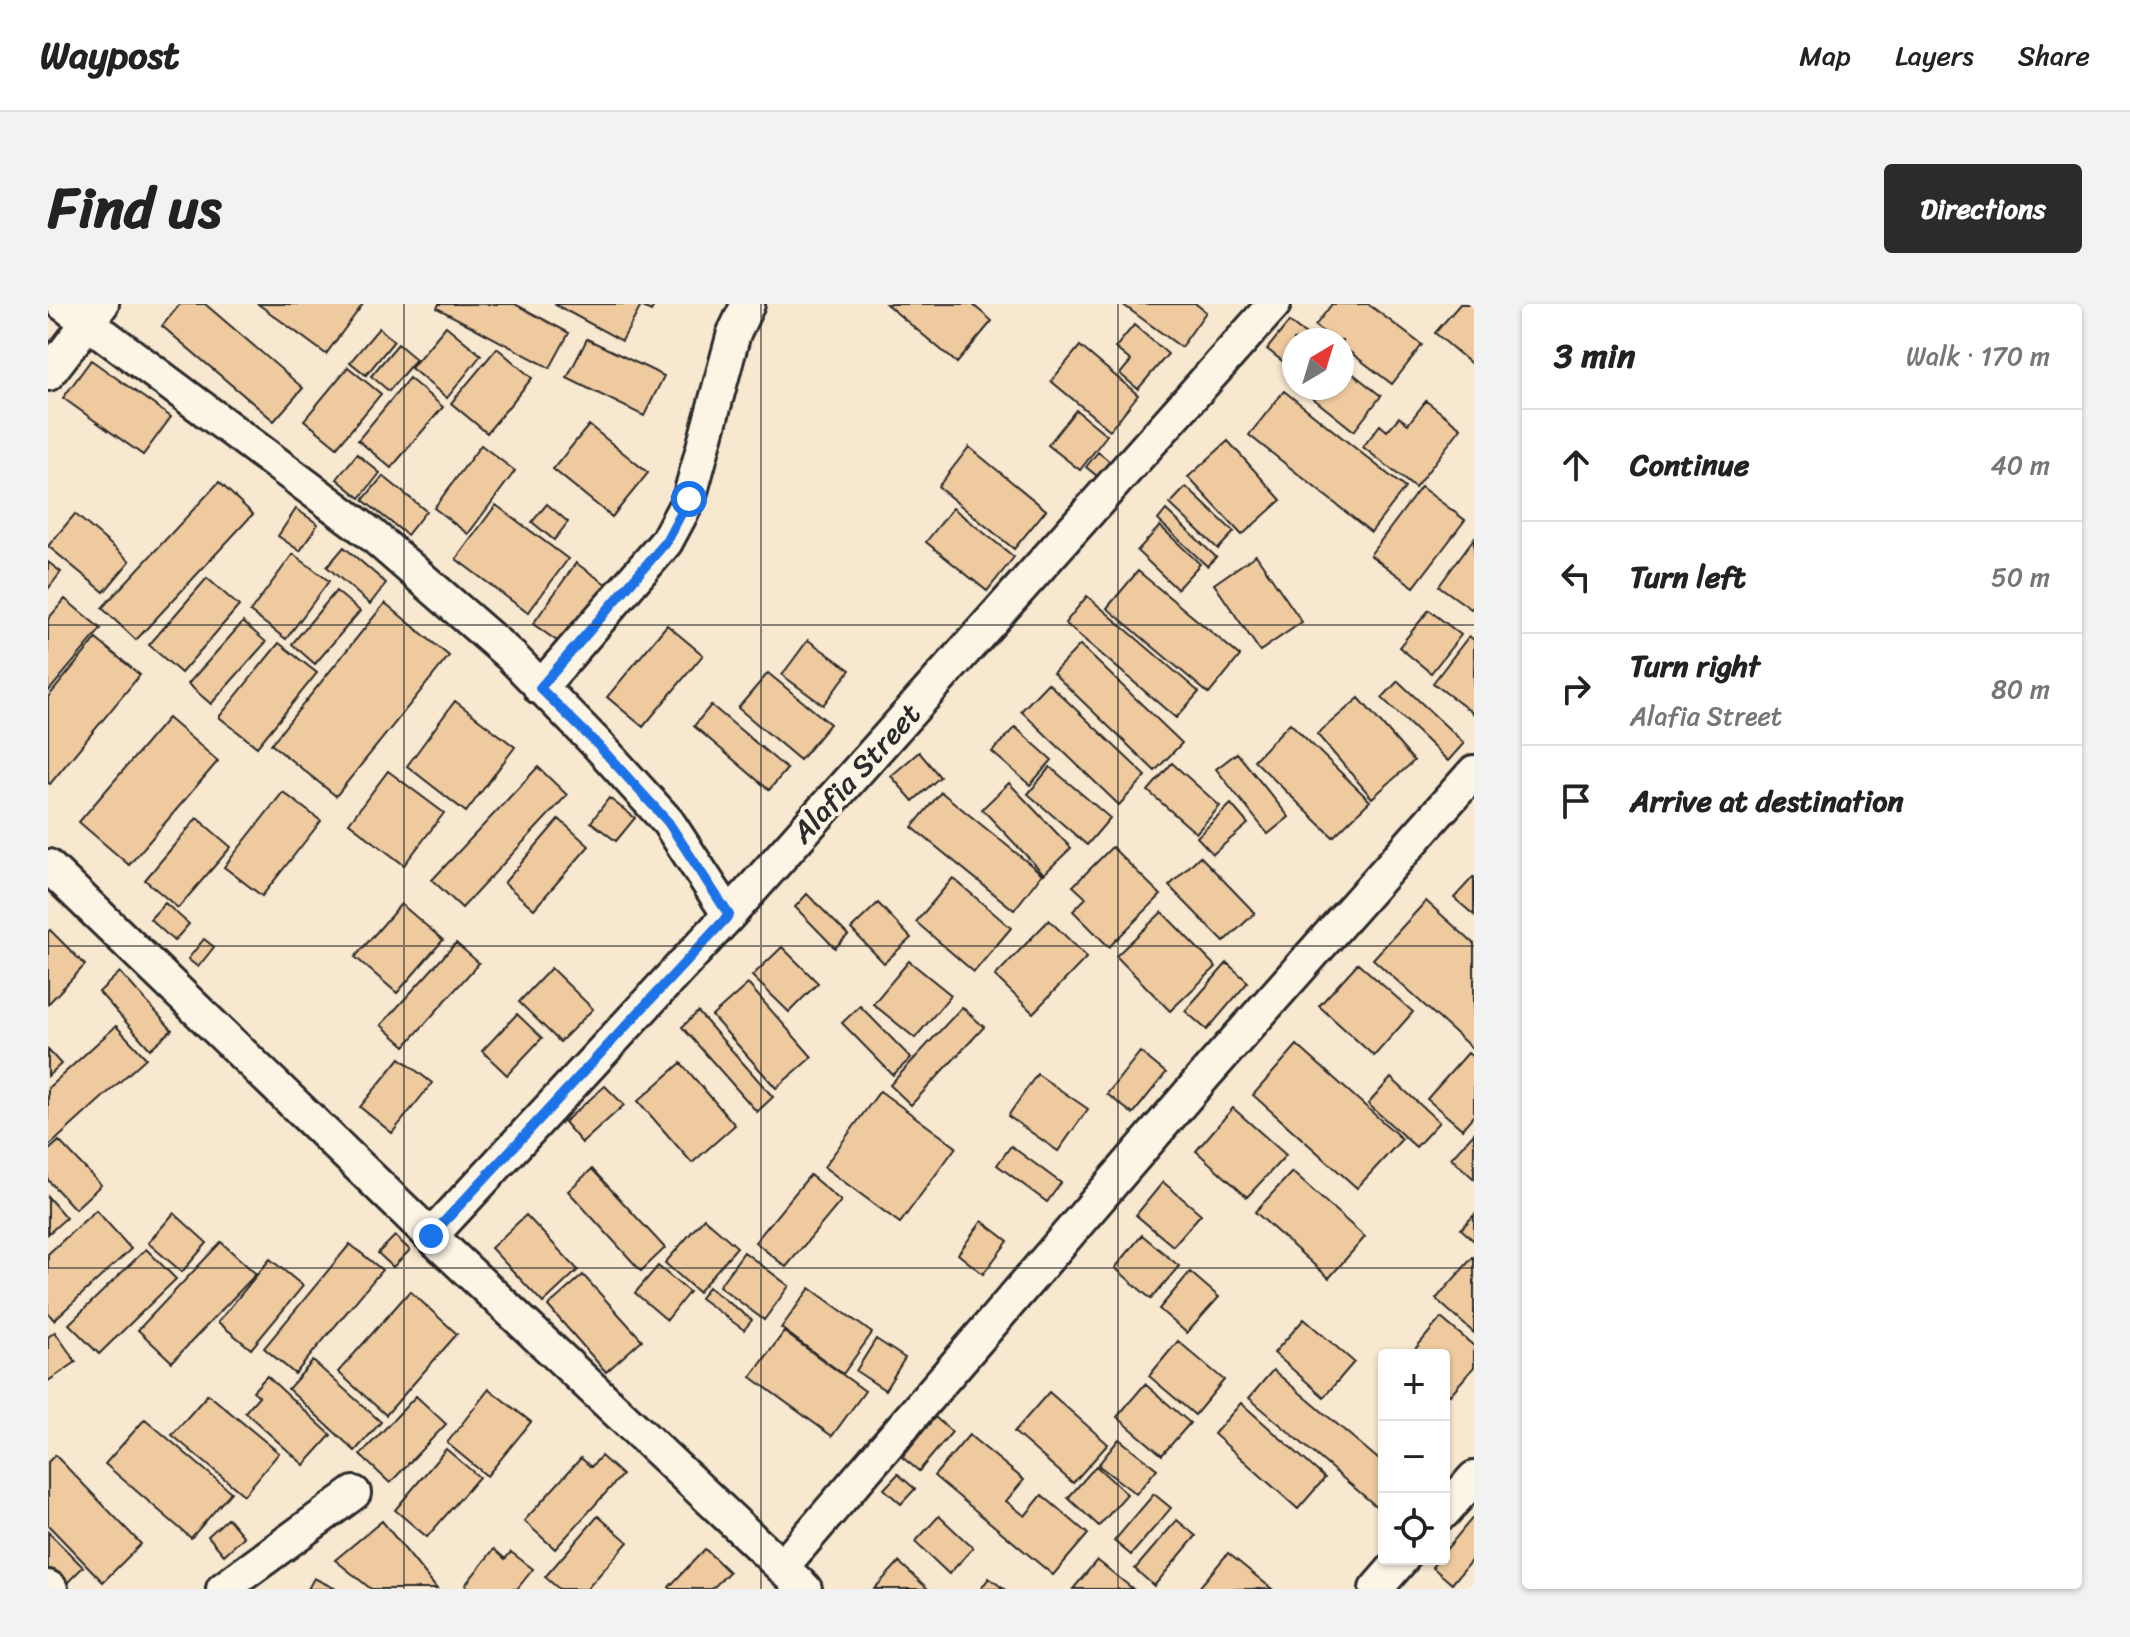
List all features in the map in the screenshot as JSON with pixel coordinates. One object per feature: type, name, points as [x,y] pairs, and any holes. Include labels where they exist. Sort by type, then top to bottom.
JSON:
[{"type":"street","points":[[540,688],[666,542],[678,520],[689,499],[734,333],[748,304]]},
{"type":"street","name":"Alafia Street","points":[[431,1236],[729,915],[1274,304]]},
{"type":"street","points":[[48,374],[84,310],[371,534],[511,656],[599,746],[668,822],[729,915]]},
{"type":"street","points":[[782,1567],[1205,1075],[1474,772]]},
{"type":"street","points":[[48,866],[431,1236],[805,1589]]},
{"type":"street","points":[[1450,1505],[1474,1478]]},
{"type":"street","points":[[223,1589],[354,1493]]},
{"type":"street","points":[[1376,1589],[1397,1565]]},
{"type":"building","points":[[180,304],[205,304],[303,388],[274,421],[162,326]]},
{"type":"building","points":[[258,304],[363,304],[326,354]]},
{"type":"building","points":[[439,304],[515,304],[569,333],[550,368],[437,308]]},
{"type":"building","points":[[554,304],[655,304],[651,311],[641,306],[622,341]]},
{"type":"building","points":[[886,304],[972,304],[992,321],[957,363]]},
{"type":"building","points":[[1122,304],[1196,304],[1206,312],[1181,347]]},
{"type":"building","points":[[1332,304],[1368,304],[1422,345],[1392,384],[1354,355],[1354,328],[1315,326]]},
{"type":"building","points":[[1460,304],[1474,304],[1474,366],[1435,333]]},
{"type":"building","points":[[1134,325],[1168,354],[1138,389],[1120,374],[1131,361],[1115,348]]},
{"type":"building","points":[[446,326],[481,355],[447,398],[411,368]]},
{"type":"building","points":[[379,328],[394,341],[366,375],[350,362]]},
{"type":"building","points":[[1282,331],[1282,361],[1267,349]]},
{"type":"building","points":[[587,339],[664,376],[644,416],[567,378]]},
{"type":"building","points":[[398,344],[416,359],[389,391],[371,376]]},
{"type":"building","points":[[1080,346],[1138,395],[1110,430],[1051,381]]},
{"type":"building","points":[[497,348],[532,378],[487,433],[451,403]]},
{"type":"building","points":[[91,360],[171,417],[143,455],[63,398]]},
{"type":"building","points":[[348,367],[381,394],[337,447],[304,420]]},
{"type":"building","points":[[1354,375],[1381,396],[1354,431],[1315,400],[1354,400]]},
{"type":"building","points":[[409,378],[443,407],[391,468],[358,440]]},
{"type":"building","points":[[1282,394],[1282,400],[1295,400],[1405,488],[1371,532],[1249,435]]},
{"type":"building","points":[[1426,401],[1461,428],[1415,488],[1363,447],[1380,425],[1387,431],[1399,417],[1408,424]]},
{"type":"building","points":[[1076,410],[1107,435],[1080,470],[1048,445]]},
{"type":"building","points":[[589,425],[648,473],[612,517],[553,469]]},
{"type":"building","points":[[1228,441],[1281,500],[1242,535],[1188,477]]},
{"type":"building","points":[[481,445],[515,471],[468,534],[434,508]]},
{"type":"building","points":[[969,447],[1046,510],[1014,549],[938,487]]},
{"type":"building","points":[[1098,452],[1114,465],[1102,480],[1086,467]]},
{"type":"building","points":[[357,454],[380,473],[360,498],[337,479]]},
{"type":"building","points":[[383,476],[426,511],[407,535],[363,500]]},
{"type":"building","points":[[219,482],[253,514],[136,640],[102,608]]},
{"type":"building","points":[[1186,487],[1234,532],[1218,549],[1170,504]]},
{"type":"building","points":[[1421,487],[1465,520],[1414,587],[1370,555]]},
{"type":"building","points":[[547,504],[568,522],[554,540],[532,522]]},
{"type":"building","points":[[496,505],[568,559],[528,613],[456,559]]},
{"type":"building","points":[[953,508],[1014,557],[987,591],[926,542]]},
{"type":"building","points":[[296,509],[318,524],[300,551],[278,536]]},
{"type":"building","points":[[1166,510],[1216,557],[1207,566],[1158,520]]},
{"type":"building","points":[[75,514],[130,561],[104,592],[48,546]]},
{"type":"building","points":[[1160,526],[1200,564],[1177,589],[1137,551]]},
{"type":"building","points":[[1474,538],[1474,606],[1471,609],[1439,586]]},
{"type":"building","points":[[344,547],[386,583],[370,604],[327,567]]},
{"type":"building","points":[[293,554],[329,581],[286,639],[250,612]]},
{"type":"building","points":[[1256,555],[1302,622],[1260,651],[1214,584]]},
{"type":"building","points":[[48,562],[61,572],[48,589]]},
{"type":"building","points":[[576,563],[610,587],[567,648],[533,624]]},
{"type":"building","points":[[1138,571],[1240,656],[1209,694],[1107,608]]},
{"type":"building","points":[[207,578],[239,606],[181,673],[149,645]]},
{"type":"building","points":[[336,591],[360,611],[315,664],[292,644]]},
{"type":"building","points":[[1087,596],[1199,692],[1176,718],[1065,623]]},
{"type":"building","points":[[65,599],[101,629],[48,692],[48,619]]},
{"type":"building","points":[[385,603],[449,656],[336,796],[271,744]]},
{"type":"building","points":[[1429,610],[1461,635],[1431,673],[1399,647]]},
{"type":"building","points":[[243,622],[266,642],[211,704],[188,684]]},
{"type":"building","points":[[667,625],[703,655],[643,727],[607,697]]},
{"type":"building","points":[[1469,636],[1474,640],[1474,714],[1433,683]]},
{"type":"building","points":[[96,639],[140,675],[50,784],[48,697]]},
{"type":"building","points":[[808,640],[850,670],[823,705],[782,675]]},
{"type":"building","points":[[279,643],[317,673],[257,747],[219,717]]},
{"type":"building","points":[[1080,645],[1182,743],[1155,771],[1053,673]]},
{"type":"building","points":[[768,673],[830,724],[800,760],[738,708]]},
{"type":"building","points":[[1398,681],[1464,743],[1448,761],[1382,698]]},
{"type":"building","points":[[1048,683],[1146,776],[1119,805],[1021,711]]},
{"type":"building","points":[[1359,698],[1414,761],[1372,798],[1317,734]]},
{"type":"building","points":[[455,701],[515,747],[466,812],[407,766]]},
{"type":"building","points":[[711,705],[787,769],[769,790],[694,726]]},
{"type":"building","points":[[168,718],[218,761],[129,865],[79,822]]},
{"type":"building","points":[[1290,723],[1370,801],[1333,837],[1254,760]]},
{"type":"building","points":[[1015,727],[1052,760],[1030,785],[992,752]]},
{"type":"building","points":[[919,752],[940,777],[913,801],[891,776]]},
{"type":"building","points":[[1237,753],[1289,817],[1268,834],[1216,769]]},
{"type":"building","points":[[1172,763],[1220,806],[1196,833],[1148,791]]},
{"type":"building","points":[[538,767],[567,795],[462,908],[432,880]]},
{"type":"building","points":[[1050,767],[1110,818],[1087,845],[1028,794]]},
{"type":"building","points":[[388,771],[444,813],[404,865],[349,823]]},
{"type":"building","points":[[1009,783],[1071,848],[1044,874],[982,809]]},
{"type":"building","points":[[283,792],[321,821],[262,896],[224,867]]},
{"type":"building","points":[[941,792],[1042,874],[1014,910],[912,827]]},
{"type":"building","points":[[609,798],[635,818],[616,841],[591,822]]},
{"type":"building","points":[[1231,804],[1248,824],[1213,854],[1197,837]]},
{"type":"building","points":[[197,818],[231,847],[178,908],[145,880]]},
{"type":"building","points":[[559,819],[589,846],[534,909],[504,883]]},
{"type":"building","points":[[1112,847],[1161,895],[1109,947],[1073,911],[1086,898],[1073,886]]},
{"type":"building","points":[[1200,856],[1255,913],[1224,942],[1169,886]]},
{"type":"building","points":[[1474,877],[1474,915],[1454,898]]},
{"type":"building","points":[[953,878],[1011,928],[974,972],[916,922]]},
{"type":"building","points":[[807,894],[848,935],[835,948],[795,907]]},
{"type":"building","points":[[1426,901],[1474,944],[1474,1050],[1373,959]]},
{"type":"building","points":[[165,903],[189,924],[174,941],[150,919]]},
{"type":"building","points":[[878,903],[911,938],[884,963],[851,929]]},
{"type":"building","points":[[401,904],[443,940],[397,993],[355,957]]},
{"type":"building","points":[[1162,912],[1216,967],[1170,1011],[1116,956]]},
{"type":"building","points":[[1049,920],[1087,957],[1033,1013],[995,976]]},
{"type":"building","points":[[50,930],[85,965],[48,1004],[48,932]]},
{"type":"building","points":[[204,939],[214,947],[198,967],[188,959]]},
{"type":"building","points":[[456,943],[479,963],[405,1046],[381,1025]]},
{"type":"building","points":[[782,947],[818,983],[789,1012],[752,976]]},
{"type":"building","points":[[909,961],[951,995],[915,1038],[873,1004]]},
{"type":"building","points":[[1227,963],[1248,982],[1207,1030],[1185,1011]]},
{"type":"building","points":[[1358,963],[1413,1012],[1374,1056],[1319,1006]]},
{"type":"building","points":[[551,968],[593,1009],[560,1042],[519,1002]]},
{"type":"building","points":[[120,972],[172,1030],[150,1049],[99,992]]},
{"type":"building","points":[[748,984],[812,1057],[776,1088],[712,1016]]},
{"type":"building","points":[[860,1006],[911,1058],[893,1075],[842,1023]]},
{"type":"building","points":[[962,1007],[984,1027],[911,1105],[890,1085]]},
{"type":"building","points":[[698,1012],[773,1097],[757,1112],[682,1027]]},
{"type":"building","points":[[517,1014],[542,1038],[507,1075],[482,1051]]},
{"type":"building","points":[[116,1026],[146,1058],[48,1147],[48,1088]]},
{"type":"building","points":[[1297,1045],[1402,1139],[1357,1188],[1253,1095]]},
{"type":"building","points":[[48,1050],[61,1064],[48,1076]]},
{"type":"building","points":[[1140,1052],[1166,1073],[1133,1114],[1107,1094]]},
{"type":"building","points":[[1468,1053],[1474,1058],[1474,1115],[1462,1129],[1427,1099]]},
{"type":"building","points":[[400,1058],[432,1083],[392,1133],[360,1107]]},
{"type":"building","points":[[681,1063],[735,1125],[692,1163],[638,1101]]},
{"type":"building","points":[[1037,1074],[1088,1109],[1058,1151],[1008,1116]]},
{"type":"building","points":[[1391,1078],[1439,1122],[1416,1147],[1368,1104]]},
{"type":"building","points":[[605,1086],[624,1105],[582,1143],[564,1122]]},
{"type":"building","points":[[880,1091],[956,1147],[900,1223],[824,1167]]},
{"type":"building","points":[[1233,1108],[1286,1155],[1247,1197],[1196,1151]]},
{"type":"building","points":[[1474,1133],[1474,1179],[1451,1158]]},
{"type":"building","points":[[59,1141],[101,1185],[75,1209],[48,1180],[48,1151]]},
{"type":"building","points":[[1011,1146],[1061,1183],[1047,1202],[997,1165]]},
{"type":"building","points":[[592,1169],[665,1248],[641,1271],[568,1191]]},
{"type":"building","points":[[1292,1172],[1365,1237],[1329,1278],[1255,1212]]},
{"type":"building","points":[[810,1175],[841,1201],[786,1267],[755,1242]]},
{"type":"building","points":[[1163,1182],[1201,1214],[1173,1246],[1136,1215]]},
{"type":"building","points":[[48,1197],[66,1218],[48,1234]]},
{"type":"building","points":[[96,1210],[131,1249],[54,1320],[48,1313],[48,1254]]},
{"type":"building","points":[[174,1213],[207,1243],[182,1272],[148,1243]]},
{"type":"building","points":[[526,1215],[578,1270],[543,1303],[491,1248]]},
{"type":"building","points":[[1474,1215],[1474,1241],[1461,1229]]},
{"type":"building","points":[[704,1218],[737,1247],[698,1292],[665,1263]]},
{"type":"building","points":[[982,1221],[1008,1241],[983,1274],[958,1254]]},
{"type":"building","points":[[1142,1235],[1179,1266],[1151,1299],[1115,1268]]},
{"type":"building","points":[[395,1236],[410,1250],[393,1267],[378,1253]]},
{"type":"building","points":[[221,1242],[256,1274],[172,1362],[138,1330]]},
{"type":"building","points":[[350,1244],[382,1270],[295,1374],[264,1348]]},
{"type":"building","points":[[146,1249],[176,1279],[99,1354],[69,1324]]},
{"type":"building","points":[[744,1252],[789,1286],[764,1320],[719,1286]]},
{"type":"building","points":[[1474,1258],[1474,1333],[1436,1299]]},
{"type":"building","points":[[270,1259],[303,1286],[251,1349],[218,1322]]},
{"type":"building","points":[[658,1266],[689,1292],[667,1320],[635,1293]]},
{"type":"building","points":[[1190,1272],[1219,1297],[1187,1333],[1159,1309]]},
{"type":"building","points":[[583,1275],[642,1340],[606,1372],[548,1306]]},
{"type":"building","points":[[708,1287],[752,1320],[744,1330],[700,1298]]},
{"type":"building","points":[[810,1288],[872,1333],[843,1374],[781,1328]]},
{"type":"building","points":[[410,1291],[457,1334],[386,1415],[338,1372]]},
{"type":"building","points":[[1441,1318],[1474,1346],[1474,1367],[1450,1395],[1450,1349],[1415,1349]]},
{"type":"building","points":[[1304,1319],[1354,1362],[1324,1397],[1274,1353]]},
{"type":"building","points":[[55,1332],[76,1362],[48,1381],[48,1337]]},
{"type":"building","points":[[784,1332],[865,1391],[832,1436],[751,1377]]},
{"type":"building","points":[[876,1339],[905,1358],[885,1390],[856,1371]]},
{"type":"building","points":[[1178,1341],[1224,1380],[1195,1415],[1149,1376]]},
{"type":"building","points":[[313,1361],[381,1422],[355,1451],[288,1389]]},
{"type":"building","points":[[1273,1370],[1378,1459],[1378,1508],[1249,1398]]},
{"type":"building","points":[[267,1376],[331,1435],[304,1465],[245,1412],[259,1396],[253,1391]]},
{"type":"building","points":[[1145,1384],[1190,1423],[1162,1455],[1117,1417]]},
{"type":"building","points":[[489,1389],[531,1422],[487,1476],[447,1443]]},
{"type":"building","points":[[1049,1392],[1108,1444],[1073,1483],[1014,1432]]},
{"type":"building","points":[[208,1394],[279,1453],[244,1495],[172,1435]]},
{"type":"building","points":[[416,1396],[446,1424],[390,1483],[360,1455]]},
{"type":"building","points":[[1241,1403],[1325,1478],[1298,1509],[1214,1434]]},
{"type":"building","points":[[935,1417],[952,1432],[919,1471],[902,1457]]},
{"type":"building","points":[[145,1419],[231,1492],[191,1538],[105,1464]]},
{"type":"building","points":[[969,1435],[1024,1480],[1006,1501],[1025,1516],[1042,1495],[1088,1534],[1053,1575],[934,1476]]},
{"type":"building","points":[[1119,1439],[1157,1469],[1136,1494],[1098,1465]]},
{"type":"building","points":[[446,1449],[479,1477],[427,1537],[395,1510]]},
{"type":"building","points":[[55,1455],[141,1544],[103,1582],[48,1525],[48,1462]]},
{"type":"building","points":[[601,1456],[622,1475],[555,1549],[524,1521],[581,1458],[591,1467]]},
{"type":"building","points":[[1096,1466],[1127,1494],[1099,1526],[1068,1498]]},
{"type":"building","points":[[898,1474],[915,1489],[901,1504],[884,1489]]},
{"type":"building","points":[[1154,1494],[1171,1508],[1131,1555],[1114,1541]]},
{"type":"building","points":[[598,1516],[628,1542],[587,1589],[559,1589],[545,1577]]},
{"type":"building","points":[[939,1516],[973,1548],[949,1574],[915,1542]]},
{"type":"building","points":[[1474,1516],[1474,1557],[1452,1584],[1432,1567],[1450,1565],[1450,1545]]},
{"type":"building","points":[[228,1518],[244,1537],[224,1555],[208,1536]]},
{"type":"building","points":[[1177,1520],[1196,1536],[1154,1586],[1135,1569]]},
{"type":"building","points":[[382,1521],[437,1589],[371,1589],[335,1560]]},
{"type":"building","points":[[48,1532],[83,1567],[65,1585],[48,1568]]},
{"type":"building","points":[[494,1549],[505,1559],[511,1552],[533,1569],[517,1589],[470,1589],[465,1585]]},
{"type":"building","points":[[705,1549],[729,1572],[712,1589],[671,1589],[669,1587]]},
{"type":"building","points":[[1228,1553],[1272,1589],[1198,1589]]},
{"type":"building","points":[[1097,1560],[1133,1589],[1073,1589]]},
{"type":"building","points":[[899,1562],[928,1589],[874,1589]]},
{"type":"building","points":[[314,1578],[336,1589],[308,1589]]},
{"type":"building","points":[[989,1578],[1004,1589],[981,1589]]},
{"type":"route","points":[[431,1236],[729,915],[668,822],[599,746],[540,688],[666,542],[689,499]]}]
